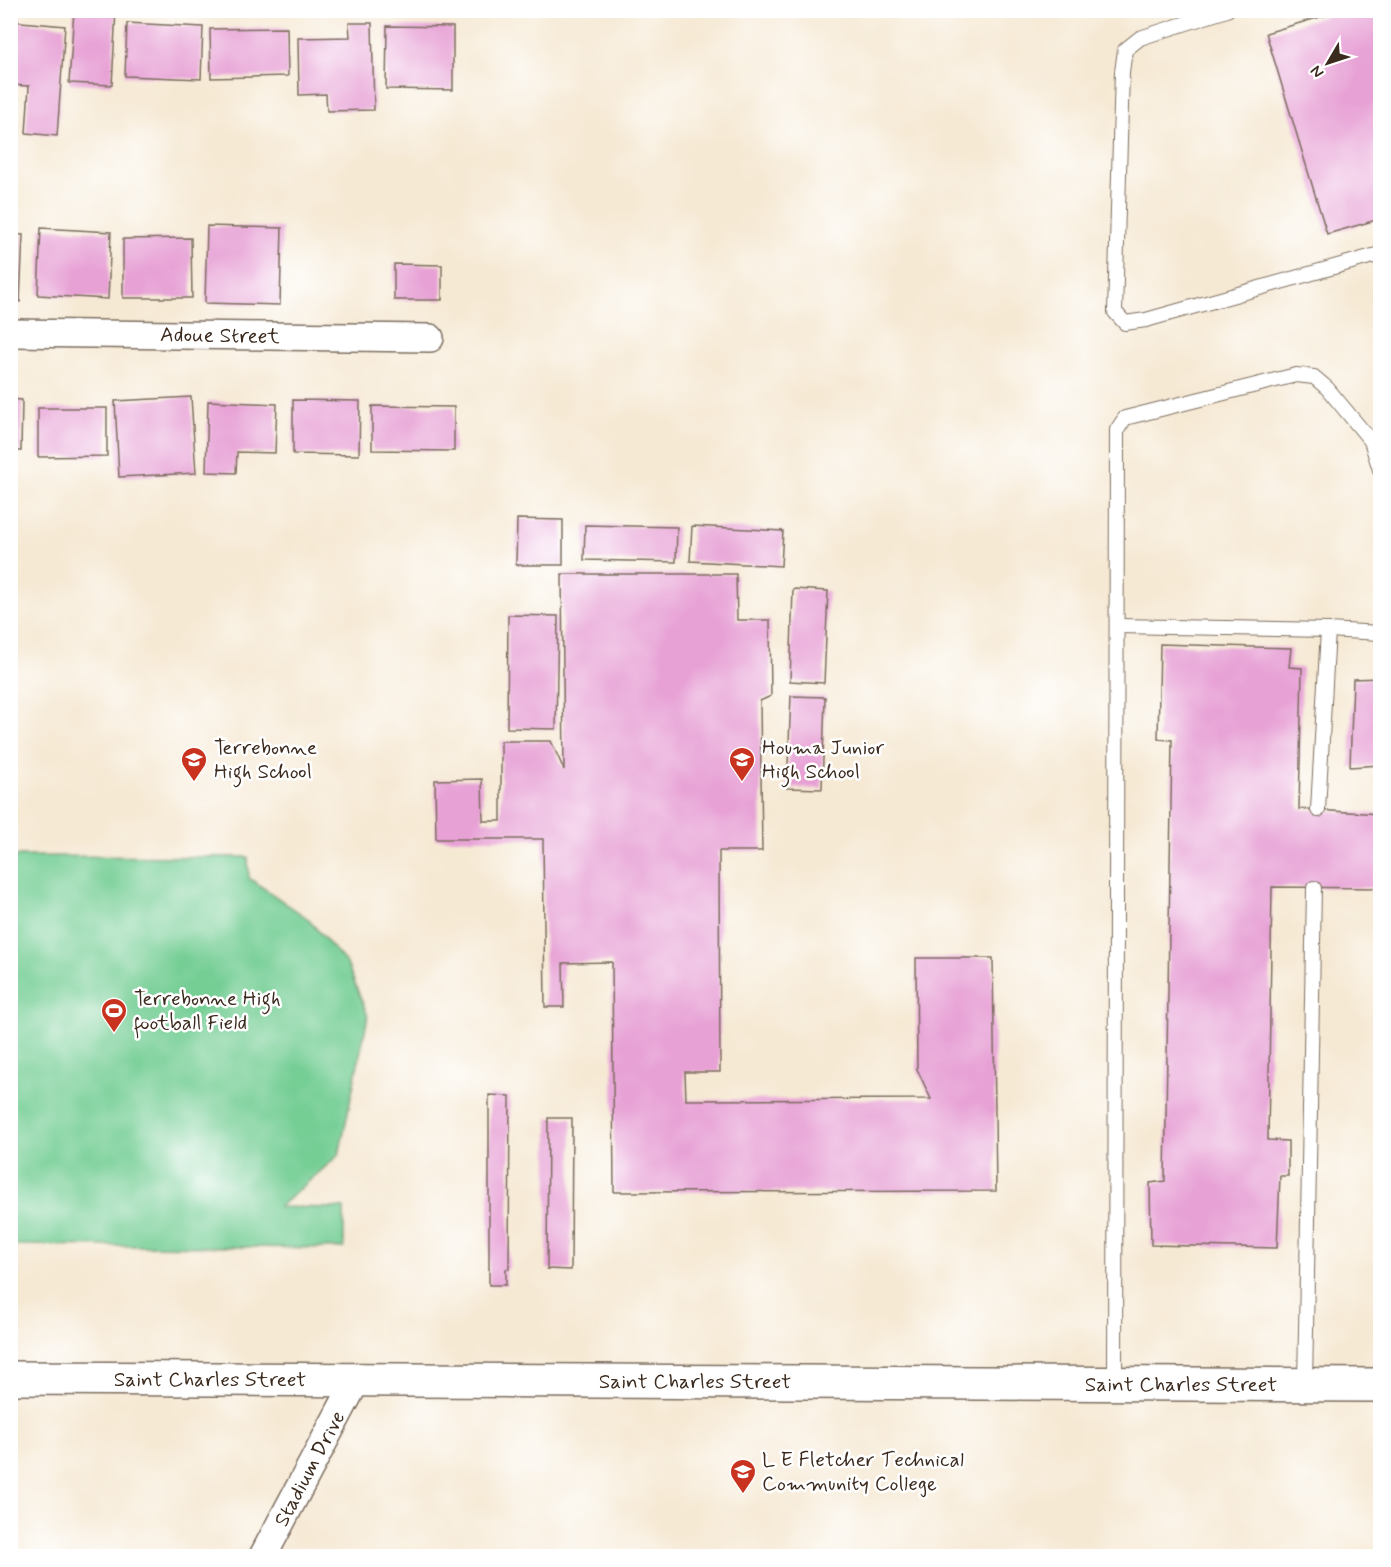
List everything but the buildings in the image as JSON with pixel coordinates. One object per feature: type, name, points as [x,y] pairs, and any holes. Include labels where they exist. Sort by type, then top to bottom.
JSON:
[{"type":"street","name":"Adoue Street","points":[[10,333],[430,338]]},
{"type":"street","name":"Saint Charles Street","points":[[10,1378],[1380,1385]]},
{"type":"street","name":"Stadium Drive","points":[[263,1557],[356,1381]]},
{"type":"lane","points":[[1227,10],[1140,38],[1125,50],[1122,72],[1114,312],[1125,323],[1146,320],[1380,254]]},
{"type":"lane","points":[[1115,1384],[1117,430],[1125,418],[1296,375],[1314,377],[1327,388],[1371,441],[1380,470]]},
{"type":"lane","points":[[1117,626],[1380,633]]},
{"type":"lane","points":[[1318,810],[1328,630]]},
{"type":"lane","points":[[1305,1385],[1314,888]]},
{"type":"green space","points":[[11,856],[248,857],[249,878],[307,918],[347,964],[368,1016],[339,1155],[279,1207],[344,1208],[344,1248],[11,1245]]},
{"type":"place","name":"Terrebonne High School","points":[[194,783]]},
{"type":"place","name":"Houma Junior High School","points":[[742,783]]},
{"type":"place","name":"Terrebonne High football Field","points":[[114,1034]]},
{"type":"place","name":"L E Fletcher Technical Community College","points":[[743,1495]]}]
